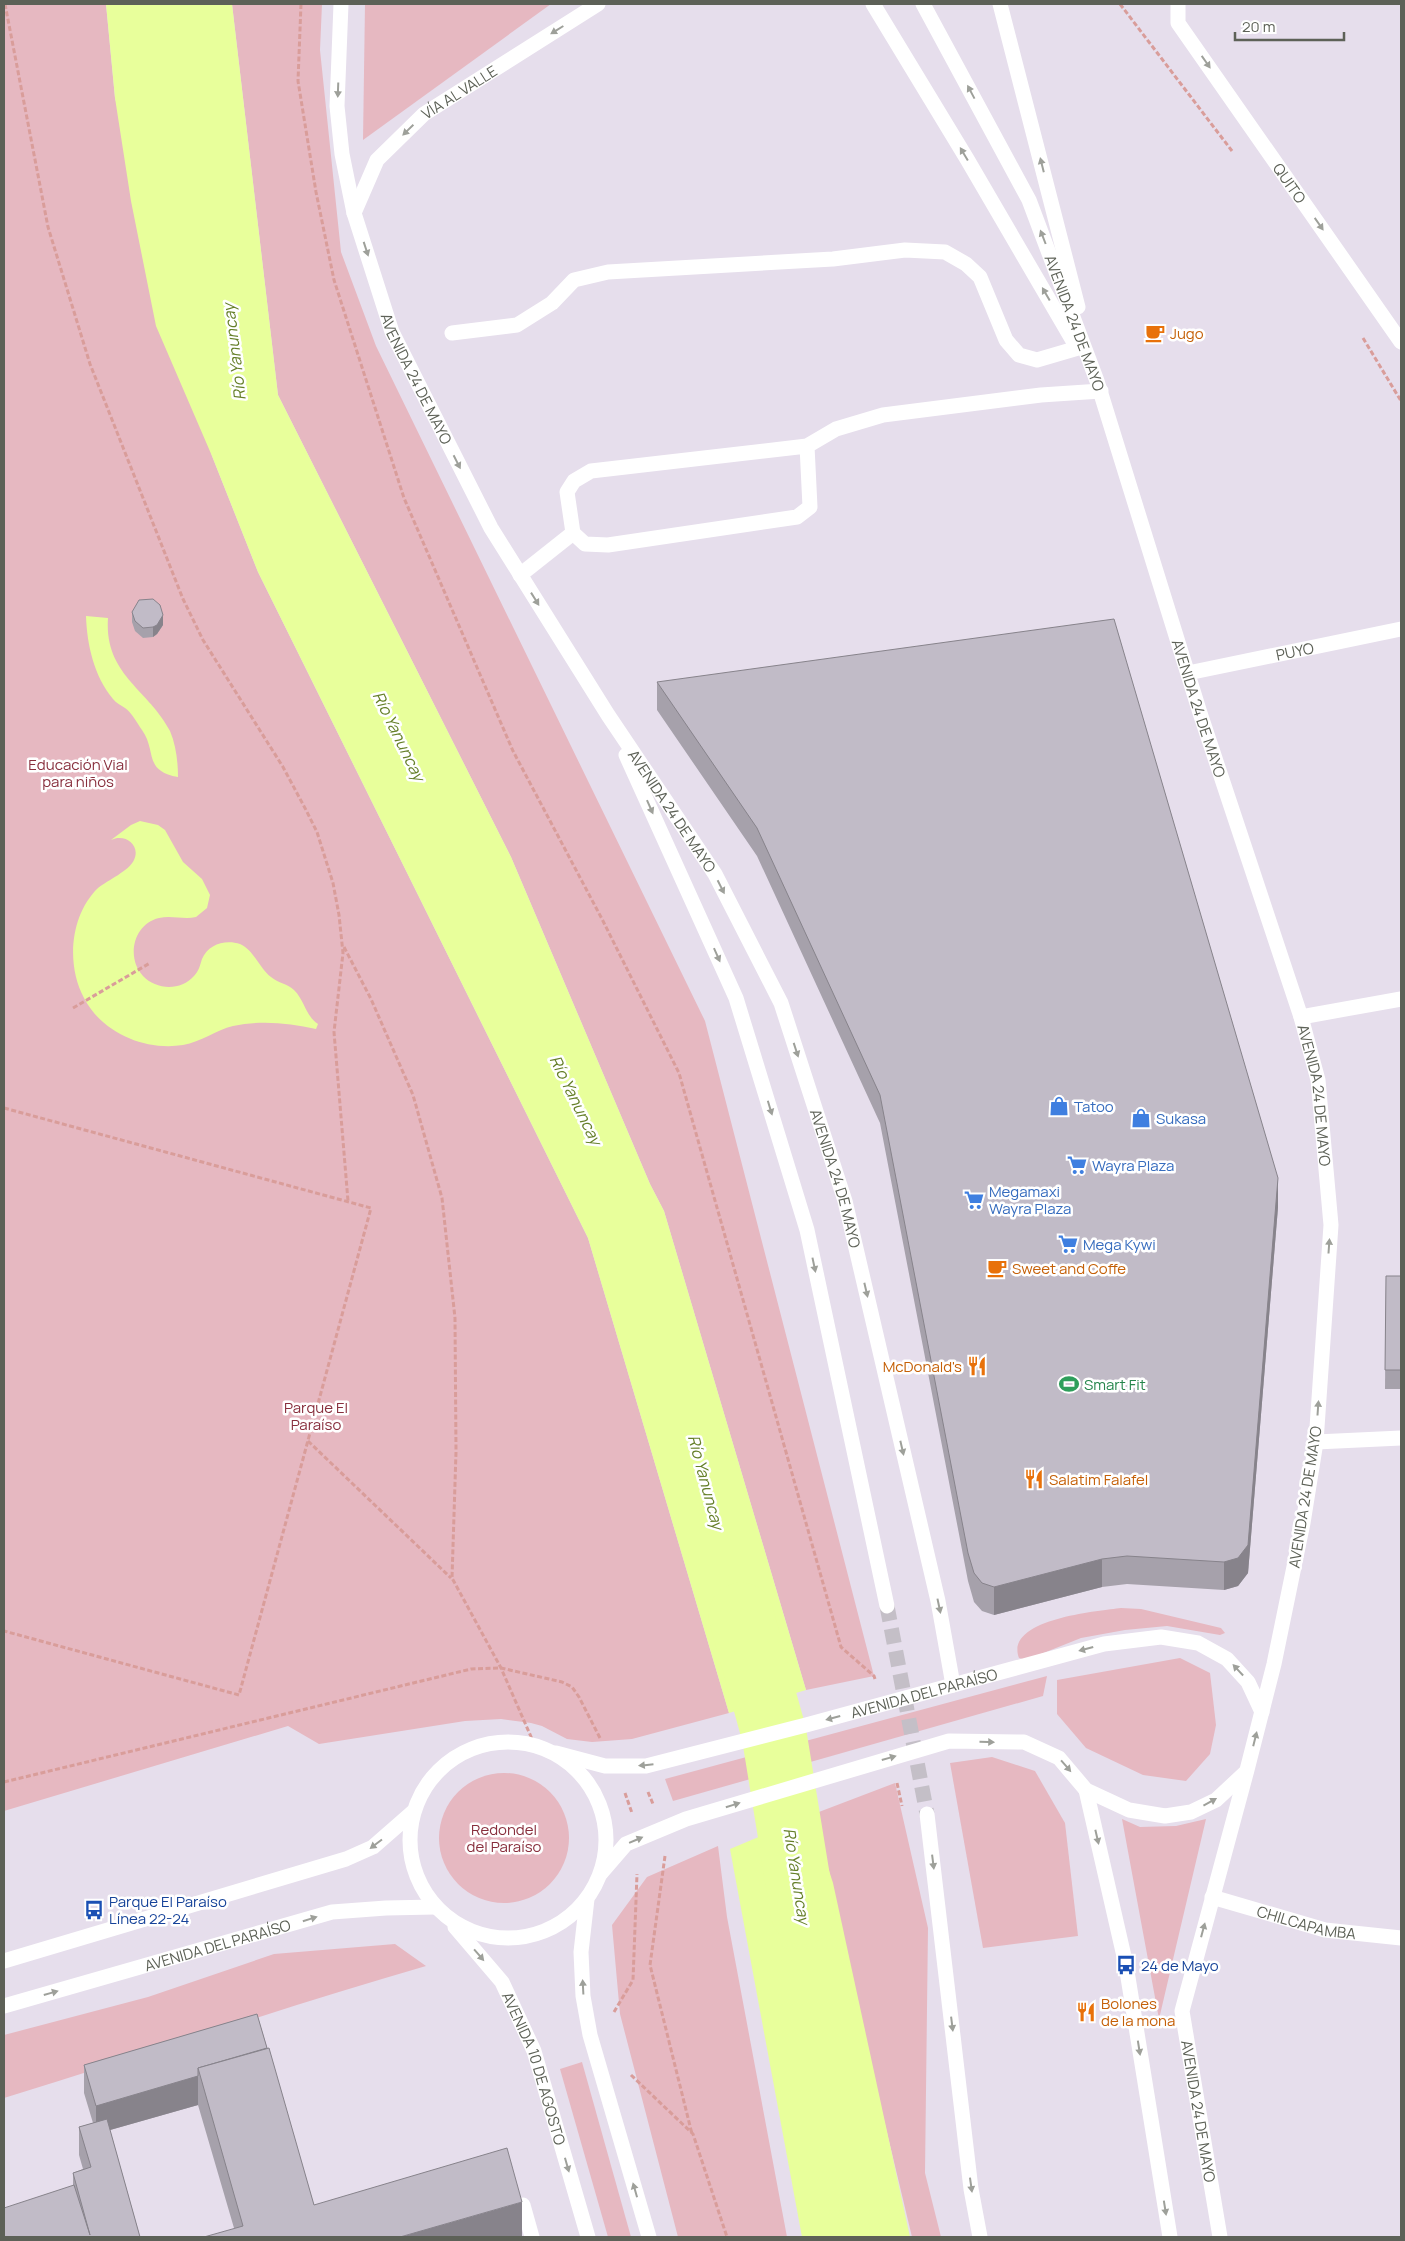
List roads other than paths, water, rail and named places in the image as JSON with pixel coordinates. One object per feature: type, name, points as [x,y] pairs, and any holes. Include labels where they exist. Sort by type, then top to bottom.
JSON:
[{"type":"main road","name":"AVENIDA 24 DE MAYO","points":[[341,4],[337,106],[342,154],[354,213],[392,332],[490,528],[608,715],[715,874],[781,1003],[845,1201],[938,1600],[953,1685]]},
{"type":"main road","name":"VÍA AL VALLE","points":[[354,213],[377,160],[424,114],[598,4]]},
{"type":"main road","points":[[873,4],[967,159],[1099,386]]},
{"type":"main road","name":"AVENIDA 24 DE MAYO","points":[[923,4],[1029,200],[1099,386],[1188,673],[1301,1017],[1318,1080],[1330,1225],[1316,1442],[1286,1610],[1262,1712],[1182,2011],[1220,2237]]},
{"type":"main road","points":[[1000,4],[1099,386]]},
{"type":"main road","name":"QUITO","points":[[1178,4],[1178,22],[1401,342]]},
{"type":"main road","points":[[452,333],[518,325],[552,302],[574,280],[608,272],[833,259],[905,250],[945,252],[966,264],[980,277],[1006,340],[1019,355],[1037,360],[1078,348]]},
{"type":"main road","points":[[807,446],[810,507],[797,517],[608,545],[585,544],[573,533],[567,492],[574,481],[591,471],[807,446],[836,429],[883,415],[1099,386]]},
{"type":"main road","points":[[520,575],[573,533]]},
{"type":"main road","name":"PUYO","points":[[1188,673],[1401,629]]},
{"type":"main road","name":"AVENIDA 24 DE MAYO","points":[[608,715],[736,998],[807,1230],[887,1606]]},
{"type":"main road","points":[[1301,1017],[1401,999]]},
{"type":"main road","points":[[1316,1442],[1401,1438]]},
{"type":"main road","name":"AVENIDA DEL PARAÍSO","points":[[556,1753],[605,1766],[638,1766],[677,1759],[1104,1644],[1161,1637],[1198,1643],[1227,1659],[1248,1682],[1262,1712]]},
{"type":"main road","points":[[601,1873],[606,1850],[606,1827],[600,1805],[590,1784],[575,1767],[556,1753],[535,1744],[504,1741],[473,1747],[446,1763],[426,1785],[413,1812],[409,1838],[412,1863],[420,1886],[435,1907],[447,1918],[469,1932],[495,1938],[521,1939],[546,1931],[569,1918],[587,1899],[601,1873],[626,1844],[686,1819],[949,1741],[1024,1742],[1059,1758],[1086,1790],[1129,1810],[1165,1816],[1191,1812],[1216,1800],[1247,1770]]},
{"type":"main road","points":[[1086,1790],[1126,1965],[1170,2237]]},
{"type":"main road","points":[[4,1960],[346,1858],[373,1847],[413,1812]]},
{"type":"main road","points":[[927,1814],[971,2189],[980,2237]]},
{"type":"main road","name":"CHILCAPAMBA","points":[[1212,1898],[1324,1930],[1401,1938]]},
{"type":"main road","points":[[587,1899],[581,1952],[583,1996],[590,2035],[649,2237]]},
{"type":"main road","name":"AVENIDA DEL PARAÍSO","points":[[4,2006],[213,1948],[332,1912],[435,1907]]},
{"type":"main road","name":"AVENIDA 10 DE AGOSTO","points":[[447,1918],[502,1982],[534,2051],[588,2237]]},
{"type":"main road","points":[[522,2205],[532,2237]]},
{"type":"water","points":[[106,4],[232,4],[278,395],[511,857],[650,1184],[664,1211],[806,1690],[729,1713],[588,1238],[258,572],[212,456],[156,326],[131,201],[115,98]]},
{"type":"water","points":[[86,616],[108,618],[109,637],[113,654],[120,668],[161,716],[170,731],[178,765],[178,777],[167,774],[155,765],[142,730],[130,713],[117,703],[106,690],[96,670],[90,649]]},
{"type":"water","points":[[140,821],[158,825],[165,830],[183,862],[202,879],[210,895],[207,908],[196,917],[159,918],[150,921],[143,927],[138,934],[134,951],[138,969],[143,976],[148,981],[161,986],[176,986],[189,981],[196,974],[205,954],[213,946],[229,942],[240,944],[249,950],[271,977],[294,990],[310,1016],[318,1024],[316,1029],[285,1024],[243,1024],[227,1028],[183,1045],[154,1045],[126,1037],[113,1030],[92,1010],[78,985],[75,971],[73,956],[77,926],[81,912],[98,888],[123,872],[136,855],[133,845],[126,839],[116,838],[111,840],[131,825]]},
{"type":"water","points":[[811,1815],[833,1883],[910,2237],[802,2237],[730,1849]]},
{"type":"waterway","name":"Río Yanuncay","points":[[741,1615],[774,1734],[803,1912]]},
{"type":"tunnel","points":[[887,1606],[927,1814]]},
{"type":"place","name":"Jugo","points":[[1155,333]]},
{"type":"place","name":"Tatoo","points":[[1059,1106]]},
{"type":"place","name":"Sukasa","points":[[1141,1118]]},
{"type":"place","name":"Wayra Plaza","points":[[1077,1165]]},
{"type":"place","name":"Megamaxi Wayra Plaza","points":[[974,1200]]},
{"type":"place","name":"Mega Kywi","points":[[1068,1244]]},
{"type":"place","name":"Sweet and Coffe","points":[[997,1268]]},
{"type":"place","name":"McDonald's","points":[[977,1366]]},
{"type":"place","name":"Smart Fit","points":[[1069,1384]]},
{"type":"place","name":"Salatim Falafel","points":[[1034,1479]]},
{"type":"place","name":"Parque El Paraíso Línea 22-24","points":[[94,1910]]},
{"type":"place","name":"24 de Mayo","points":[[1126,1965]]},
{"type":"place","name":"Bolones de la mona","points":[[1086,2012]]},
{"type":"park label","name":"Educación Vial para niños","points":[[78,772]]},
{"type":"park label","name":"Parque El Paraíso","points":[[316,1416]]},
{"type":"park label","name":"Redondel del Paraíso","points":[[504,1838]]}]
